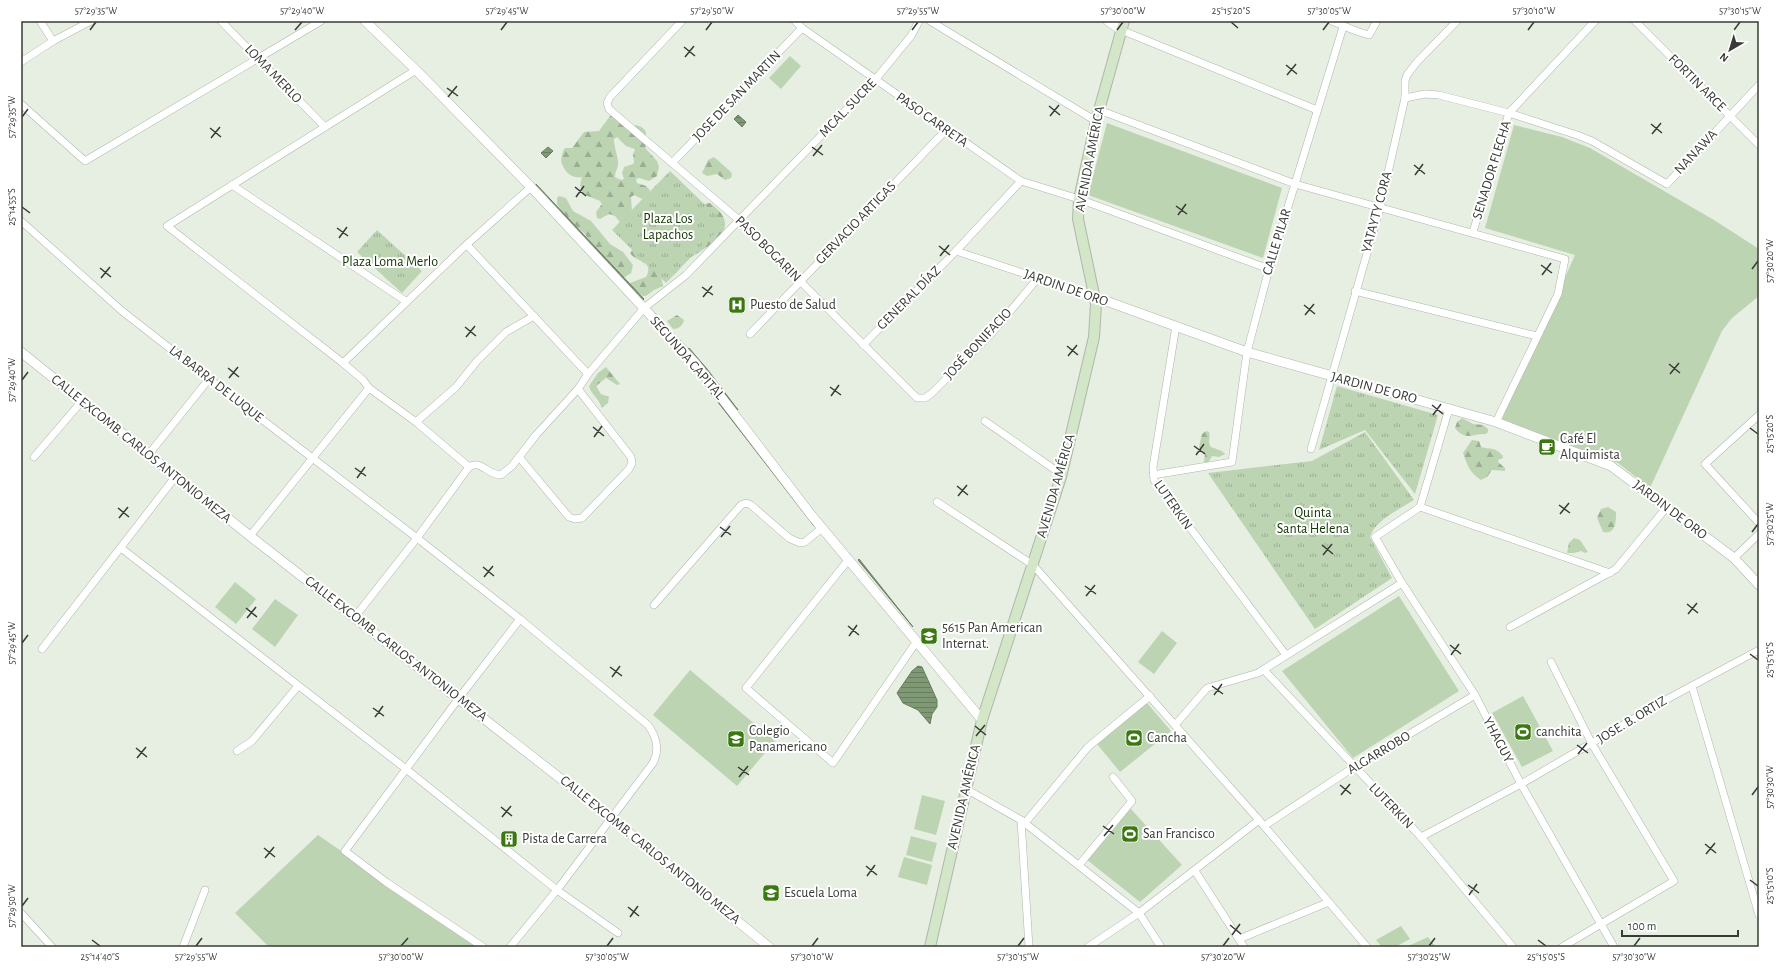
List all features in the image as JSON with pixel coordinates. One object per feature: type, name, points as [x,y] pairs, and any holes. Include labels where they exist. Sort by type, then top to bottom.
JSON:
[{"type":"main road","name":"AVENIDA AMÉRICA","points":[[930,947],[982,720],[1061,474],[1094,337],[1097,312],[1078,219],[1079,198],[1096,121],[1122,26]]},
{"type":"street","points":[[40,21],[53,41]]},
{"type":"street","points":[[21,62],[53,41],[91,21]]},
{"type":"street","name":"LOMA MERLO","points":[[221,21],[260,59],[324,127]]},
{"type":"street","points":[[21,104],[85,161],[260,59],[321,21]]},
{"type":"street","name":"SEGUNDA CAPITAL","points":[[365,21],[416,70],[531,187],[695,363],[822,528],[982,720]]},
{"type":"street","name":"PASO BOGARIN","points":[[682,21],[610,97],[607,102],[614,114],[739,220],[913,395]]},
{"type":"street","name":"PASO CARRETA","points":[[795,21],[802,28],[875,80],[1021,181],[1079,198],[1268,269]]},
{"type":"street","name":"MCAL. SUCRE","points":[[469,467],[473,464],[477,464],[494,475],[501,475],[519,458],[545,424],[578,389],[588,374],[644,308],[686,275],[875,80],[911,36],[919,21]]},
{"type":"street","points":[[930,21],[1096,121]]},
{"type":"street","points":[[1108,21],[1317,110]]},
{"type":"street","points":[[1332,21],[1343,27],[1369,35],[1377,21]]},
{"type":"street","name":"YATAYTY CORA","points":[[1311,449],[1380,208],[1405,98],[1405,81],[1407,75],[1417,62],[1457,21]]},
{"type":"street","name":"SENADOR FLECHA","points":[[1473,232],[1509,113],[1595,21]]},
{"type":"street","name":"FORTIN ARCE","points":[[1635,21],[1759,145]]},
{"type":"street","name":"CALLE PILAR","points":[[1153,475],[1232,462],[1247,352],[1268,269],[1343,27]]},
{"type":"street","name":"JOSE DE SAN MARTIN","points":[[672,163],[802,28]]},
{"type":"street","points":[[354,618],[417,538],[469,467],[416,422],[369,388],[363,380],[343,363],[167,226],[416,70]]},
{"type":"street","name":"NANAWA","points":[[1509,113],[1592,141],[1667,184],[1759,85]]},
{"type":"street","points":[[1405,98],[1425,94],[1438,95],[1509,113]]},
{"type":"street","points":[[1099,110],[1295,184],[1473,232],[1565,259],[1558,294],[1496,422]]},
{"type":"street","name":"GERVACIO ARTIGAS","points":[[750,334],[946,130]]},
{"type":"street","name":"GENERAL DÍAZ","points":[[863,345],[956,251],[1021,181]]},
{"type":"street","points":[[232,185],[407,302]]},
{"type":"street","points":[[343,363],[467,245],[531,187]]},
{"type":"street","name":"LA BARRA DE LUQUE","points":[[21,221],[122,311],[417,538],[648,725],[653,732],[657,747],[655,759],[558,890],[510,947]]},
{"type":"street","points":[[467,245],[588,374]]},
{"type":"street","name":"JARDIN DE ORO","points":[[956,251],[1095,297],[1247,352],[1331,377],[1496,422],[1612,466],[1734,558],[1759,585]]},
{"type":"street","name":"JOSÉ BONIFACIO","points":[[913,395],[920,399],[931,394],[991,334],[1038,278]]},
{"type":"street","points":[[1355,291],[1537,336]]},
{"type":"street","points":[[416,422],[456,387],[477,361],[506,332],[534,316]]},
{"type":"street","name":"LUTERKIN","points":[[1176,326],[1153,475],[1159,489],[1286,655]]},
{"type":"street","name":"CALLE EXCOMB. CARLOS ANTONIO MEZA","points":[[22,354],[354,618],[459,698],[611,818],[769,947]]},
{"type":"street","points":[[148,454],[209,379]]},
{"type":"street","points":[[250,536],[369,388]]},
{"type":"street","points":[[519,458],[570,517],[575,519],[582,518],[629,469],[632,463],[631,457],[578,389]]},
{"type":"street","points":[[34,457],[82,401]]},
{"type":"street","points":[[1450,409],[1420,507],[1610,573]]},
{"type":"street","points":[[1759,415],[1704,464],[1759,522]]},
{"type":"street","points":[[986,420],[1061,474]]},
{"type":"street","points":[[42,649],[176,476]]},
{"type":"street","points":[[937,502],[1033,565],[1150,696],[1368,947]]},
{"type":"street","points":[[654,605],[741,505],[751,505],[789,538],[800,543],[805,542],[822,528]]},
{"type":"street","name":"YHAGUY","points":[[1420,507],[1375,537],[1402,583],[1475,695],[1521,784],[1614,947]]},
{"type":"street","points":[[1510,627],[1616,569],[1666,508]]},
{"type":"street","points":[[1734,558],[1759,534]]},
{"type":"street","points":[[121,548],[406,769],[558,890],[618,933]]},
{"type":"street","points":[[849,559],[746,688],[833,763],[917,641]]},
{"type":"street","points":[[1175,725],[1207,688],[1258,674],[1402,583]]},
{"type":"street","points":[[483,947],[386,882],[345,851],[459,698],[520,620]]},
{"type":"street","name":"JOSE. B. ORTIZ","points":[[1421,837],[1521,784],[1692,686],[1759,650]]},
{"type":"street","points":[[1551,662],[1592,744],[1674,881],[1562,947]]},
{"type":"street","name":"LUTERKIN","points":[[1264,670],[1421,837],[1513,947]]},
{"type":"street","points":[[237,751],[252,741],[298,686]]},
{"type":"street","points":[[1692,686],[1759,915]]},
{"type":"street","name":"ALGARROBO","points":[[1088,947],[1139,913],[1261,823],[1475,695]]},
{"type":"street","points":[[1029,947],[1023,822],[1088,747],[1150,696]]},
{"type":"street","points":[[1079,865],[1132,801],[1113,777]]},
{"type":"street","points":[[966,789],[1023,822],[1139,913],[1161,947]]},
{"type":"street","points":[[1195,871],[1244,947]]},
{"type":"street","points":[[183,947],[205,890]]},
{"type":"street","points":[[1239,939],[1329,902]]},
{"type":"street","points":[[21,913],[52,947]]},
{"type":"green space","points":[[790,56],[801,66],[781,89],[769,78]]},
{"type":"green space","points":[[610,116],[613,116],[629,128],[635,125],[641,127],[646,131],[646,149],[657,161],[659,167],[657,176],[649,181],[639,178],[636,179],[637,183],[646,186],[650,190],[649,193],[642,199],[634,195],[631,197],[632,212],[623,226],[615,216],[609,214],[600,219],[597,218],[596,212],[602,204],[600,201],[583,194],[580,185],[582,177],[574,177],[566,171],[562,164],[561,160],[565,148],[572,148],[584,132],[599,131]],"holes":[[[617,137],[626,146],[635,149],[633,155],[634,162],[633,164],[624,167],[622,173],[624,179],[621,180],[615,177],[618,158],[614,145],[614,139]]]},
{"type":"green space","points":[[1107,123],[1282,188],[1263,258],[1088,195]]},
{"type":"green space","points":[[1514,125],[1562,137],[1590,148],[1714,220],[1759,249],[1759,296],[1732,318],[1722,331],[1650,488],[1618,463],[1502,419],[1575,255],[1485,228]]},
{"type":"green space","points":[[714,157],[731,172],[731,178],[725,180],[717,174],[707,176],[702,173],[708,160]]},
{"type":"green space","name":"Plaza Los Lapachos","points":[[670,171],[724,223],[666,283],[612,230]]},
{"type":"green space","points":[[559,196],[566,198],[573,211],[591,221],[610,244],[623,252],[633,265],[631,273],[625,277],[620,277],[599,255],[585,234],[566,218],[557,204],[557,198]]},
{"type":"green space","points":[[710,203],[720,212],[725,221],[724,229],[720,236],[687,260],[677,272],[672,275],[704,204]]},
{"type":"green space","name":"Plaza Loma Merlo","points":[[377,230],[422,271],[402,293],[357,252]]},
{"type":"green space","points":[[635,245],[661,277],[663,286],[646,296],[643,296],[629,286],[630,283],[646,277],[648,271],[648,267],[644,262],[636,259],[630,253]]},
{"type":"green space","points":[[677,315],[684,320],[683,324],[680,327],[673,329],[667,321]]},
{"type":"green space","points":[[606,367],[620,384],[617,385],[606,378],[596,386],[601,394],[609,397],[608,403],[602,408],[589,386],[598,373]]},
{"type":"green space","points":[[1337,386],[1438,415],[1415,494],[1365,430],[1319,450]]},
{"type":"green space","points":[[1462,418],[1473,424],[1483,425],[1488,429],[1488,432],[1486,434],[1470,436],[1463,435],[1455,428],[1457,422]]},
{"type":"green space","points":[[1206,431],[1209,432],[1209,443],[1211,447],[1222,451],[1225,454],[1219,457],[1212,456],[1208,463],[1204,462],[1205,454],[1199,447],[1202,434]]},
{"type":"green space","name":"Quinta Santa Helena","points":[[1365,432],[1414,500],[1382,520],[1377,525],[1370,537],[1392,578],[1315,629],[1208,473],[1312,461]]},
{"type":"green space","points":[[1472,440],[1479,441],[1481,447],[1495,450],[1500,453],[1503,456],[1498,462],[1505,468],[1505,471],[1492,470],[1487,477],[1481,480],[1474,475],[1463,453]]},
{"type":"green space","points":[[1608,507],[1616,512],[1615,523],[1611,531],[1603,532],[1597,518],[1601,509]]},
{"type":"green space","points":[[1574,538],[1580,540],[1588,552],[1585,553],[1581,551],[1567,553],[1569,543]]},
{"type":"green space","points":[[235,582],[256,599],[236,624],[215,607]]},
{"type":"green space","points":[[1399,596],[1459,691],[1353,758],[1282,671]]},
{"type":"green space","points":[[275,599],[298,615],[275,647],[252,629]]},
{"type":"green space","points":[[1162,631],[1177,643],[1154,674],[1138,662]]},
{"type":"green space","points":[[690,670],[775,741],[737,786],[653,715]]},
{"type":"green space","name":"canchita","points":[[1523,696],[1553,751],[1522,767],[1492,713]]},
{"type":"green space","name":"Cancha","points":[[1147,703],[1171,731],[1120,772],[1097,744]]},
{"type":"green space","points":[[922,795],[945,801],[936,835],[914,829]]},
{"type":"green space","name":"San Francisco","points":[[1130,808],[1182,865],[1140,902],[1086,859]]},
{"type":"green space","points":[[318,835],[480,947],[269,947],[235,913]]},
{"type":"green space","points":[[911,836],[937,843],[932,862],[906,855]]},
{"type":"green space","points":[[904,857],[932,865],[927,885],[898,877]]},
{"type":"green space","points":[[1401,926],[1410,939],[1395,947],[1382,947],[1376,940]]},
{"type":"green space","points":[[1428,937],[1436,947],[1406,947]]},
{"type":"shaded area","points":[[738,115],[746,122],[742,127],[734,119]]},
{"type":"shaded area","points":[[548,147],[553,151],[546,158],[541,153]]},
{"type":"shaded area","points":[[536,185],[644,299],[643,300]]},
{"type":"shaded area","points":[[689,348],[707,369],[738,410],[688,349]]},
{"type":"shaded area","points":[[704,384],[815,526],[814,526]]},
{"type":"shaded area","points":[[859,559],[913,627],[858,560]]},
{"type":"shaded area","points":[[918,666],[922,667],[937,700],[937,707],[932,714],[930,724],[918,710],[903,703],[897,693],[912,671]]},
{"type":"place","name":"Puesto de Salud","points":[[737,305]]},
{"type":"place","name":"Café El Alquimista","points":[[1547,447]]},
{"type":"place","name":"5615 Pan American Internat.","points":[[929,636]]},
{"type":"place","name":"canchita","points":[[1523,732]]},
{"type":"place","name":"Cancha","points":[[1134,738]]},
{"type":"place","name":"Colegio Panamericano","points":[[736,739]]},
{"type":"place","name":"San Francisco","points":[[1130,834]]},
{"type":"place","name":"Pista de Carrera","points":[[509,839]]},
{"type":"place","name":"Escuela Loma","points":[[771,893]]}]
